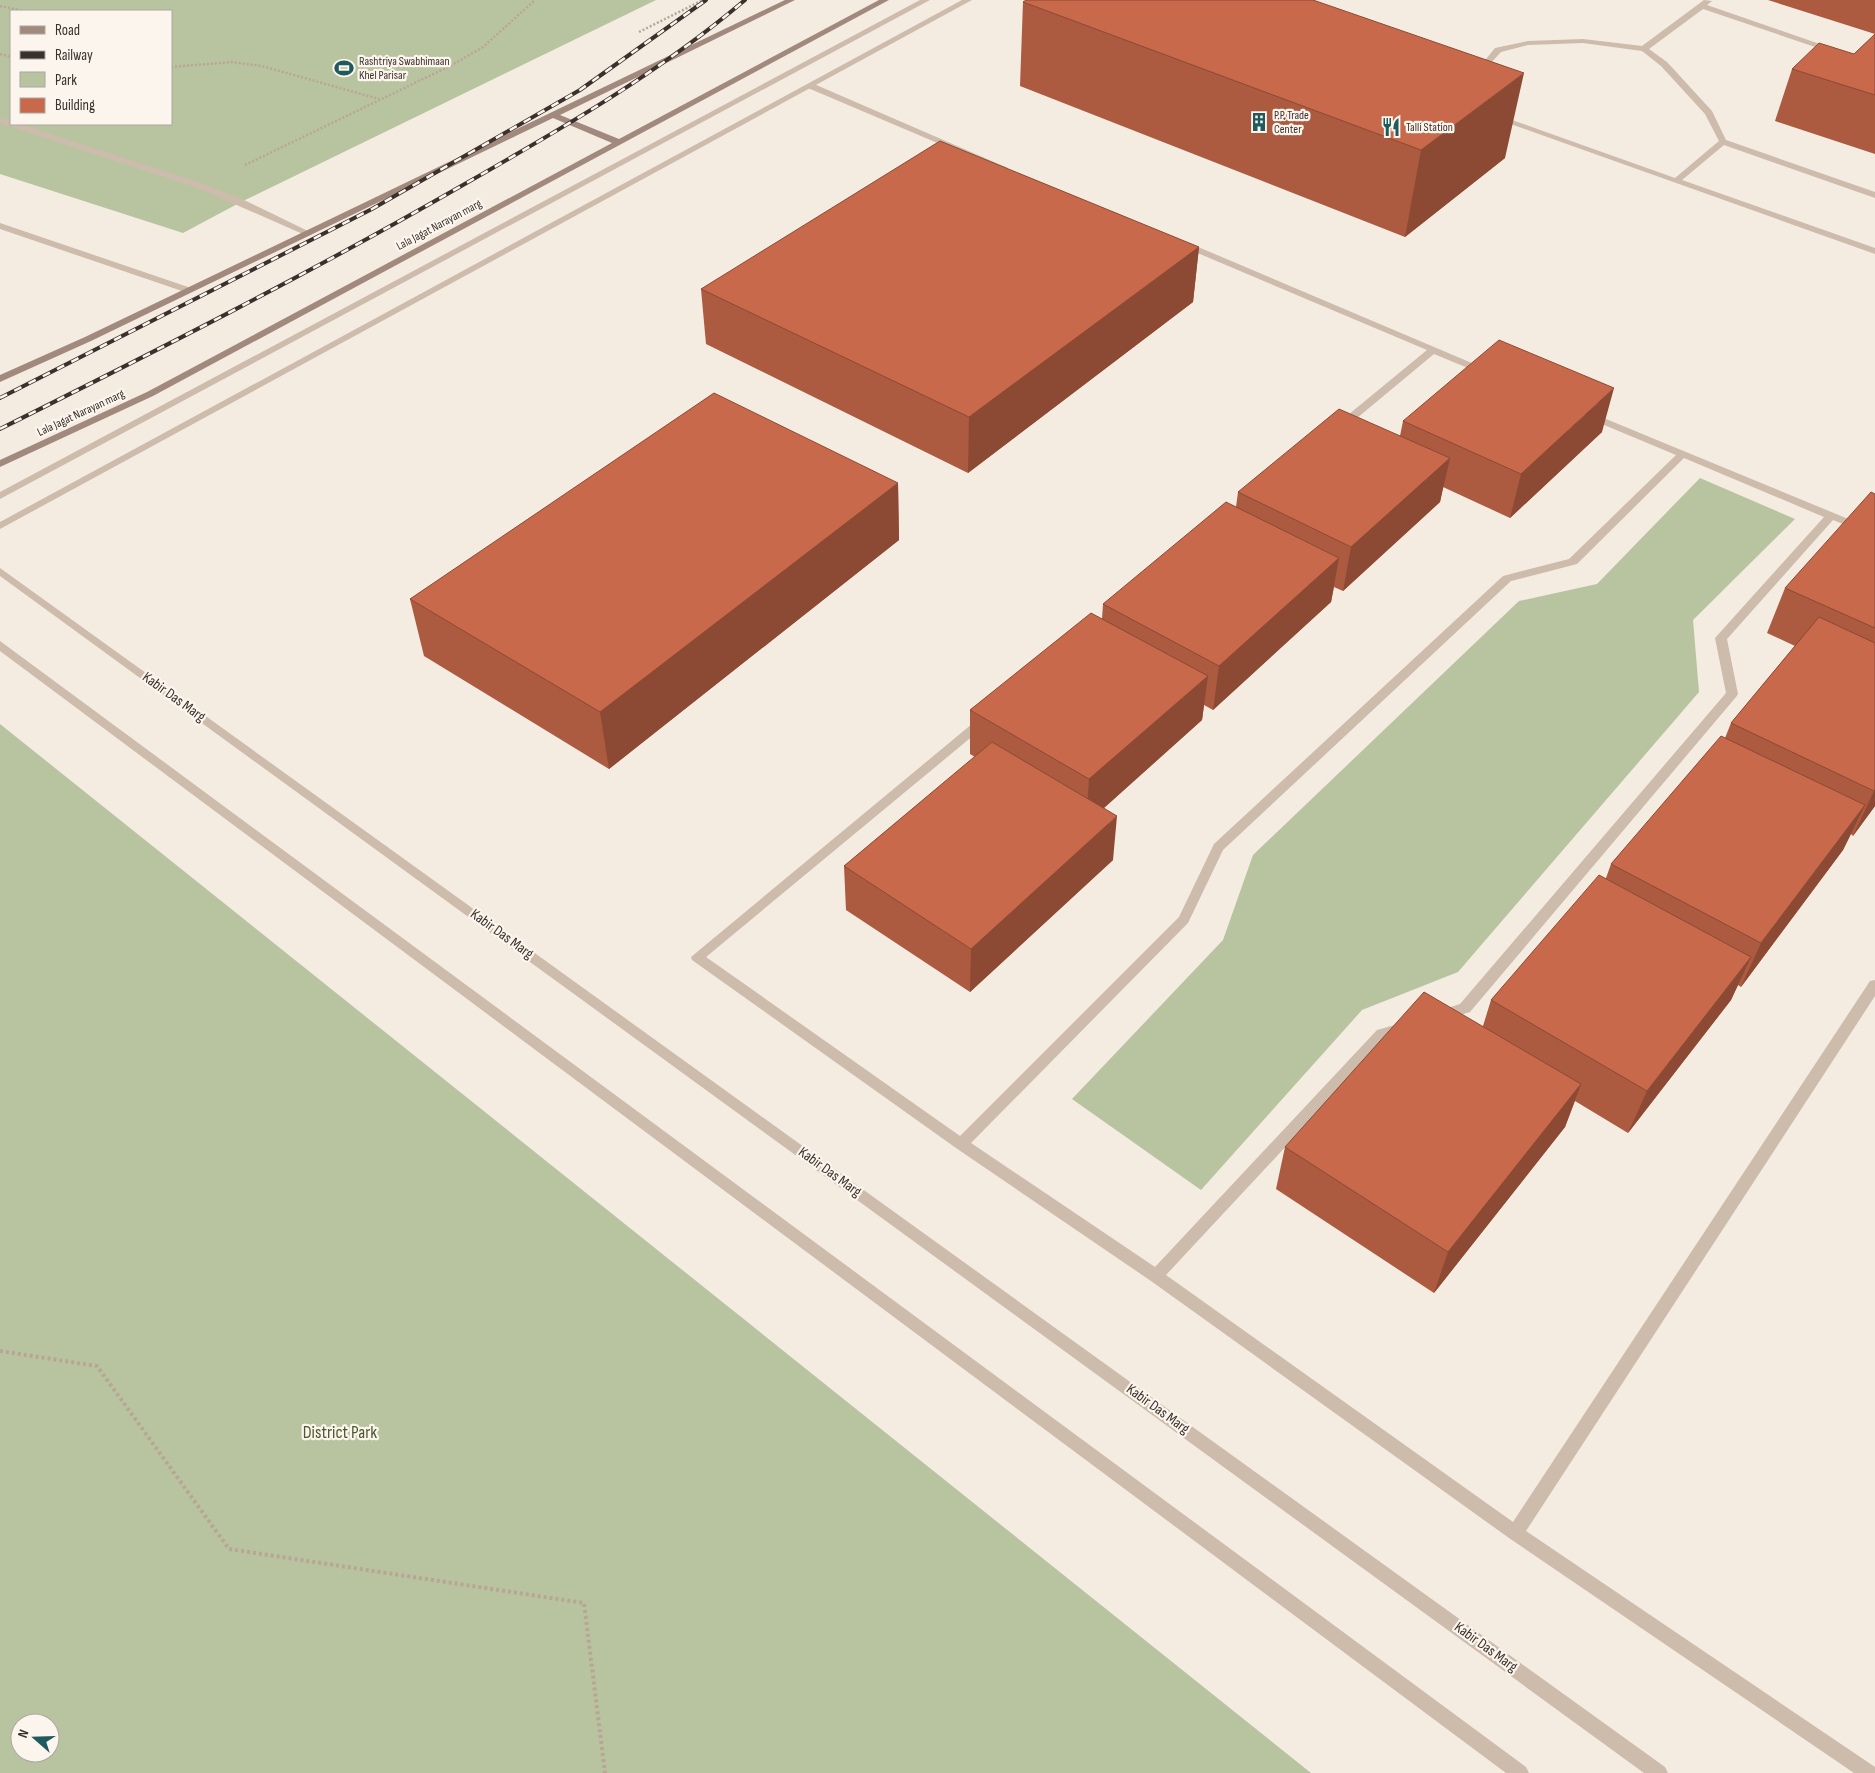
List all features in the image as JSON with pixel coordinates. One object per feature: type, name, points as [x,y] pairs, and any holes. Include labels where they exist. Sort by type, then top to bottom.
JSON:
[{"type":"main road","points":[[0,379],[791,0]]},
{"type":"main road","name":"Lala Jagat Narayan marg","points":[[0,464],[150,394],[886,0]]},
{"type":"main road","points":[[552,115],[620,143]]},
{"type":"street","points":[[0,496],[926,0]]},
{"type":"street","points":[[0,526],[968,0]]},
{"type":"street","points":[[1644,49],[1709,0]]},
{"type":"street","points":[[1702,6],[1839,51]]},
{"type":"street","points":[[1480,80],[1486,64],[1498,50],[1528,43],[1583,41],[1644,49],[1664,64],[1704,107],[1709,113],[1723,142],[1875,195]]},
{"type":"street","points":[[1477,61],[1486,64]]},
{"type":"street","points":[[811,86],[1012,171]]},
{"type":"street","points":[[1487,114],[1875,251]]},
{"type":"street","points":[[15,125],[201,186],[308,233]]},
{"type":"street","points":[[1676,182],[1723,142]]},
{"type":"street","points":[[0,226],[188,290]]},
{"type":"street","points":[[1177,241],[1488,373]]},
{"type":"street","points":[[1334,431],[1433,350]]},
{"type":"street","points":[[1580,412],[1875,534]]},
{"type":"street","points":[[961,1144],[1184,920],[1218,847],[1507,578],[1573,562],[1682,454]]},
{"type":"street","points":[[1428,1020],[1465,1008],[1732,694],[1721,638],[1831,516]]},
{"type":"street","name":"Kabir Das Marg","points":[[0,571],[1659,1773]]},
{"type":"street","points":[[0,645],[1520,1773]]},
{"type":"street","points":[[991,715],[698,957],[961,1144],[1156,1276],[1515,1533],[1869,1773]]},
{"type":"street","points":[[1515,1533],[1875,985]]},
{"type":"street","points":[[1156,1276],[1382,1034],[1410,1026]]},
{"type":"path","points":[[201,186],[452,65],[483,47],[535,0]]},
{"type":"path","points":[[0,6],[19,10]]},
{"type":"path","points":[[172,67],[232,62],[262,66],[380,99]]},
{"type":"path","points":[[0,1351],[97,1366],[229,1549],[584,1603],[605,1773]]},
{"type":"green space","name":"Rashtriya Swabhimaan Khel Parisar","points":[[0,0],[656,0],[241,202],[183,233],[0,174]]},
{"type":"green space","points":[[1700,478],[1795,519],[1693,620],[1699,692],[1458,972],[1362,1010],[1201,1190],[1072,1099],[1223,940],[1253,855],[1519,601],[1597,584]]},
{"type":"green space","name":"District Park","points":[[0,724],[1311,1773],[0,1773]]},
{"type":"building","points":[[1026,0],[1313,0],[1524,73],[1421,150],[1023,2]]},
{"type":"building","points":[[1875,34],[1875,95],[1792,69],[1819,43],[1854,54]]},
{"type":"building","points":[[940,141],[1199,247],[969,417],[701,289]]},
{"type":"building","points":[[1499,340],[1614,388],[1521,474],[1403,421]]},
{"type":"building","points":[[714,393],[898,483],[600,712],[410,599]]},
{"type":"building","points":[[1339,409],[1450,458],[1351,547],[1238,492]]},
{"type":"building","points":[[1871,492],[1875,494],[1875,628],[1785,588]]},
{"type":"building","points":[[1226,502],[1339,558],[1219,666],[1103,604]]},
{"type":"building","points":[[1091,613],[1208,676],[1089,779],[970,710]]},
{"type":"building","points":[[1819,617],[1875,643],[1874,791],[1731,723]]},
{"type":"building","points":[[1721,736],[1865,805],[1761,943],[1611,864]]},
{"type":"building","points":[[992,742],[1117,816],[971,949],[844,866]]},
{"type":"building","points":[[1599,875],[1751,957],[1647,1091],[1491,1000]]},
{"type":"building","points":[[1424,992],[1581,1084],[1448,1252],[1285,1147]]},
{"type":"railway","points":[[0,398],[372,209],[580,90],[706,0]]},
{"type":"railway","points":[[0,429],[291,280],[500,164],[644,76],[712,27],[745,0]]},
{"type":"place","name":"Rashtriya Swabhimaan Khel Parisar","points":[[344,68]]},
{"type":"place","name":"P.P. Trade Center","points":[[1259,122]]},
{"type":"place","name":"Talli Station","points":[[1391,127]]}]
